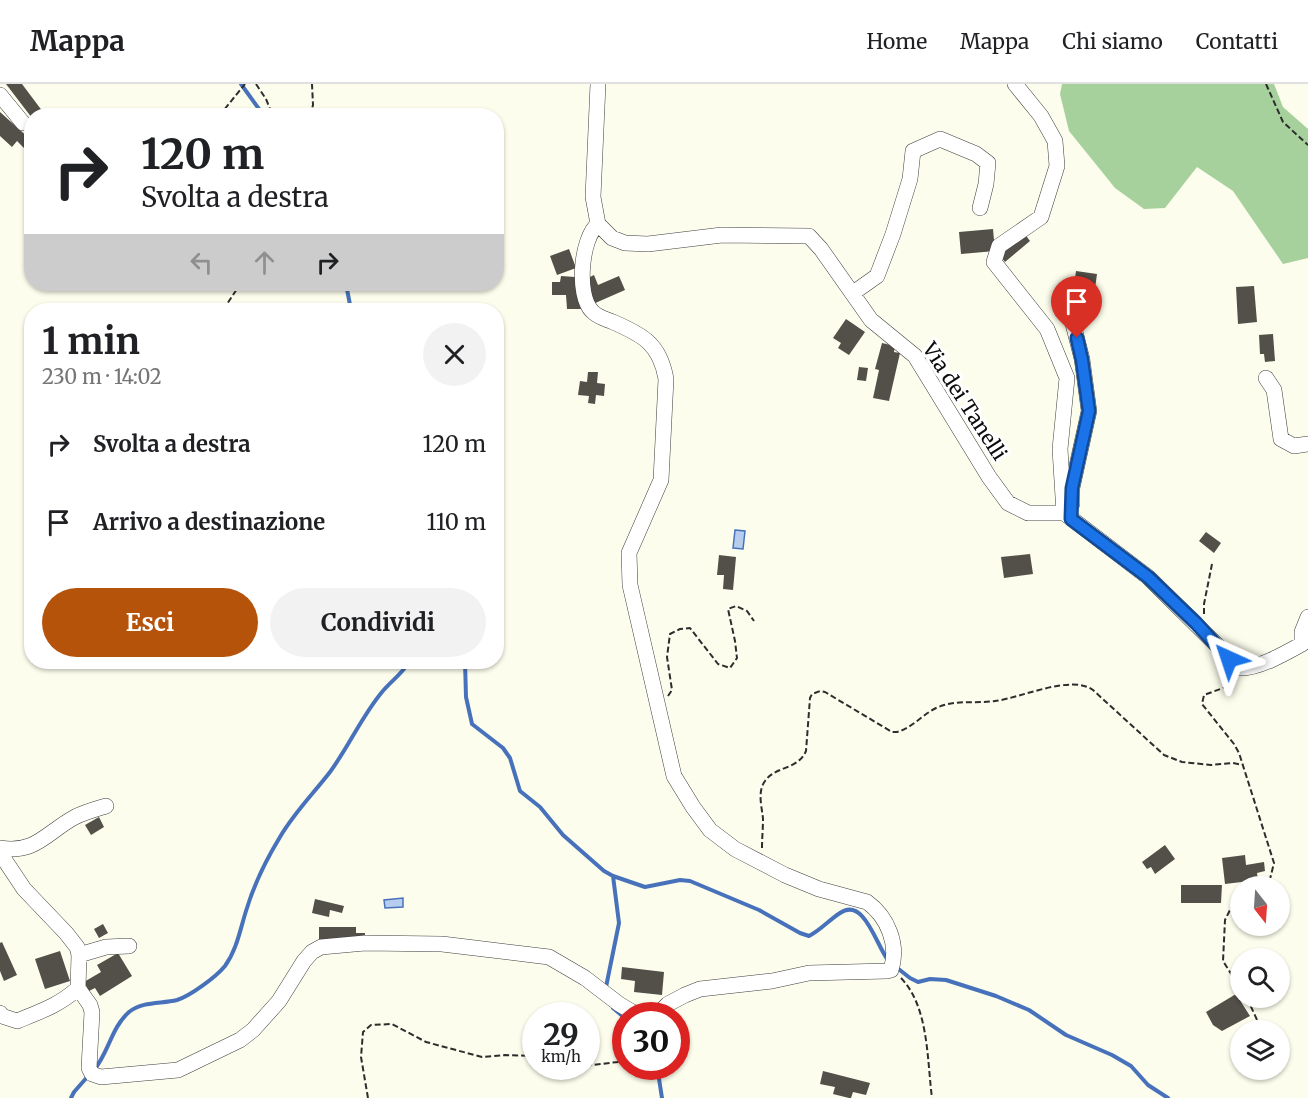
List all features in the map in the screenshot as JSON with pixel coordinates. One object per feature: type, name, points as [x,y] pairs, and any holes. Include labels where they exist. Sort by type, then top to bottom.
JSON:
[{"type":"street","points":[[598,84],[593,197],[598,224],[593,228],[584,254],[583,288],[589,308],[594,314],[633,330],[650,341],[664,368],[666,379],[661,480],[629,553],[630,585],[674,776],[710,830],[735,849],[785,875],[819,889],[874,906],[884,920],[894,952],[891,970],[809,973],[772,981],[700,989],[671,1002]]},
{"type":"street","points":[[1015,84],[1041,116],[1055,141],[1057,166],[1041,217],[999,246],[994,262],[1047,329],[1067,378],[1060,449],[1068,516],[1148,577],[1240,668],[1254,666],[1305,645],[1302,632],[1308,617]]},
{"type":"street","points":[[0,95],[23,123]]},
{"type":"street","points":[[852,293],[877,276],[910,179],[913,151],[940,139],[976,154],[988,163],[980,208]]},
{"type":"street","name":"Via dei Tanelli","points":[[598,224],[612,238],[625,243],[648,244],[722,235],[809,236],[821,249],[872,320],[915,357],[989,477],[1008,503],[1028,513],[1068,516]]},
{"type":"street","points":[[1068,516],[1089,411],[1082,360],[1071,316]]},
{"type":"street","points":[[1266,378],[1274,390],[1281,439],[1294,446],[1308,444]]},
{"type":"street","points":[[0,848],[14,850],[31,847],[77,816],[106,806]]},
{"type":"street","points":[[0,854],[24,889],[77,947],[79,955],[78,988],[92,1012],[90,1068],[92,1074],[101,1077],[178,1070],[240,1040],[253,1030],[279,1001],[304,961],[312,952],[321,947],[365,943],[442,944],[549,957],[577,973],[616,1002]]},
{"type":"street","points":[[79,955],[106,947],[129,946]]},
{"type":"street","points":[[0,1013],[2,1016],[17,1021],[53,1007],[78,988]]},
{"type":"path","points":[[226,108],[245,84]]},
{"type":"path","points":[[256,84],[270,108]]},
{"type":"path","points":[[312,84],[312,108]]},
{"type":"path","points":[[1266,84],[1283,122],[1308,145]]},
{"type":"path","points":[[1205,633],[1203,604],[1212,564]]},
{"type":"path","points":[[657,703],[666,700],[672,690],[667,657],[670,634],[680,629],[690,628],[718,664],[730,668],[736,658],[728,609],[736,606],[747,611],[754,621]]},
{"type":"path","points":[[1240,668],[1230,684],[1204,695],[1202,700],[1206,711],[1234,744],[1243,765],[1274,863],[1271,876]]},
{"type":"path","points":[[761,861],[763,822],[760,794],[763,784],[770,775],[793,766],[803,757],[806,751],[810,698],[816,692],[825,692],[892,732],[902,731],[935,709],[950,704],[996,701],[1034,691],[1078,684],[1093,690],[1164,755],[1182,762],[1243,765]]},
{"type":"path","points":[[1230,910],[1225,920],[1223,961],[1230,972]]},
{"type":"path","points":[[891,970],[911,988],[919,1011],[932,1098]]},
{"type":"path","points":[[368,1098],[361,1057],[363,1032],[371,1024],[392,1024],[426,1042],[482,1057],[522,1056]]},
{"type":"green space","points":[[1062,84],[1274,84],[1283,107],[1308,129],[1308,258],[1283,264],[1233,191],[1197,167],[1165,208],[1144,209],[1115,188],[1069,131],[1060,94]]},
{"type":"water","points":[[735,530],[745,531],[743,549],[733,548]]},
{"type":"water","points":[[403,898],[403,907],[385,908],[384,900]]},
{"type":"building","points":[[6,84],[22,84],[40,108],[24,108]]},
{"type":"building","points":[[0,112],[24,134],[24,148],[17,141],[12,147],[0,136]]},
{"type":"building","points":[[993,229],[995,251],[961,254],[959,232]]},
{"type":"building","points":[[1024,233],[1030,241],[1005,262],[998,253]]},
{"type":"building","points":[[569,249],[576,268],[557,275],[550,256]]},
{"type":"building","points":[[1076,271],[1097,274],[1092,310],[1071,307]]},
{"type":"building","points":[[594,275],[598,285],[619,276],[625,290],[593,304],[586,279]]},
{"type":"building","points":[[561,276],[575,277],[583,309],[567,309],[566,295],[552,295],[552,282],[560,282]]},
{"type":"building","points":[[1254,286],[1257,322],[1238,324],[1236,287]]},
{"type":"building","points":[[846,319],[865,332],[849,355],[838,348],[841,343],[833,338]]},
{"type":"building","points":[[1273,334],[1275,361],[1265,362],[1264,354],[1260,354],[1259,335]]},
{"type":"building","points":[[882,343],[895,346],[894,352],[900,353],[889,401],[873,398],[879,370],[875,369]]},
{"type":"building","points":[[859,367],[868,368],[866,381],[857,380]]},
{"type":"building","points":[[588,372],[598,372],[597,383],[605,384],[604,396],[596,395],[595,404],[588,403],[589,396],[578,395],[580,381],[587,382]]},
{"type":"building","points":[[1206,532],[1221,543],[1214,553],[1199,541]]},
{"type":"building","points":[[1030,554],[1033,574],[1004,578],[1001,557]]},
{"type":"building","points":[[719,555],[736,557],[733,590],[723,589],[724,575],[717,575]]},
{"type":"building","points":[[99,817],[104,827],[91,835],[85,825]]},
{"type":"building","points":[[1165,845],[1175,859],[1155,874],[1151,867],[1147,869],[1142,862]]},
{"type":"building","points":[[1245,855],[1246,865],[1264,862],[1265,871],[1257,873],[1257,876],[1230,876],[1230,883],[1225,884],[1222,858]]},
{"type":"building","points":[[1181,885],[1222,885],[1221,903],[1181,903]]},
{"type":"building","points":[[315,899],[344,906],[342,913],[330,910],[329,917],[312,913]]},
{"type":"building","points":[[103,924],[108,933],[99,938],[94,929]]},
{"type":"building","points":[[319,927],[356,927],[356,933],[365,933],[365,942],[319,942]]},
{"type":"building","points":[[2,942],[17,975],[4,981],[0,971],[0,943]]},
{"type":"building","points":[[60,951],[70,981],[45,989],[35,959]]},
{"type":"building","points":[[118,953],[132,976],[100,996],[95,988],[89,991],[84,982],[101,972],[97,965]]},
{"type":"building","points":[[622,967],[664,972],[662,995],[634,992],[635,981],[621,979]]},
{"type":"building","points":[[1230,998],[1230,1008],[1245,1008],[1250,1016],[1243,1020],[1230,1020],[1230,1027],[1222,1031],[1213,1025],[1206,1012]]},
{"type":"building","points":[[823,1071],[870,1083],[866,1095],[853,1092],[849,1098],[833,1094],[835,1087],[820,1084]]},
{"type":"waterway","points":[[241,84],[258,108]]},
{"type":"waterway","points":[[347,291],[350,303]]},
{"type":"waterway","points":[[94,1070],[118,1025],[134,1008],[177,1000],[189,995],[225,966],[235,946],[249,901],[265,863],[285,828],[330,772],[375,701],[404,669]]},
{"type":"waterway","points":[[465,669],[466,697],[472,724],[503,748],[510,758],[520,791],[540,807],[563,835],[604,871],[645,887],[680,880],[690,881],[759,910],[809,936],[840,913],[849,910],[856,911],[869,925],[888,960]]},
{"type":"waterway","points":[[606,987],[619,923],[613,876]]},
{"type":"waterway","points":[[896,967],[918,982],[930,979],[946,980],[996,996],[1029,1010],[1066,1035],[1131,1066],[1148,1085],[1168,1098]]},
{"type":"waterway","points":[[71,1098],[89,1075]]},
{"type":"waterway","points":[[659,1080],[662,1098]]},
{"type":"route","points":[[1077,338],[1089,411],[1072,488],[1071,519],[1148,577],[1196,623],[1229,659]]}]
